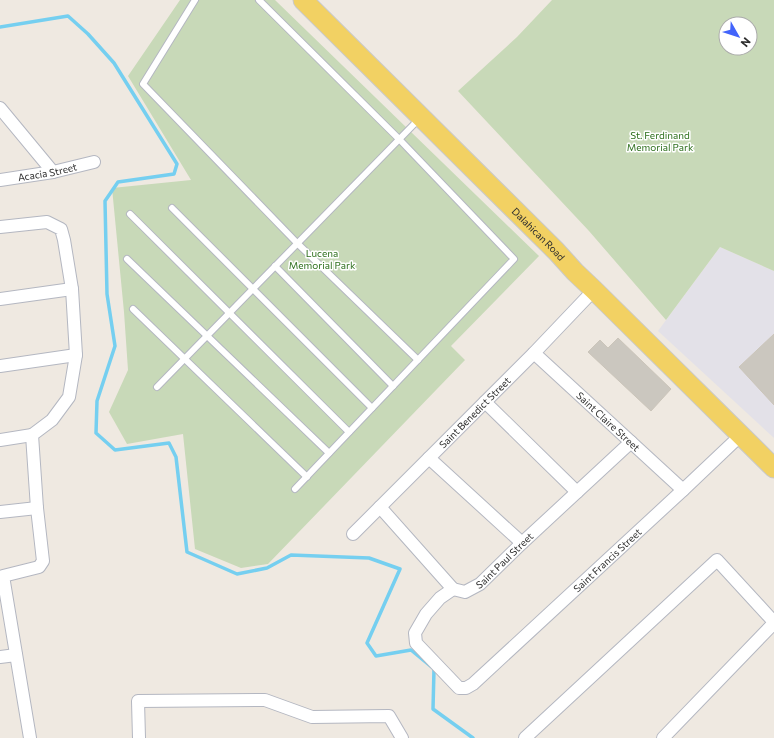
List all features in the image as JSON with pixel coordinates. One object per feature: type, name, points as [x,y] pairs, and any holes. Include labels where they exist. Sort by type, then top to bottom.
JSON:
[{"type":"main road","name":"Dalahican Road","points":[[303,0],[556,251],[575,272],[774,468]]},
{"type":"street","points":[[0,108],[53,172]]},
{"type":"street","name":"Acacia Street","points":[[0,180],[53,172],[94,162]]},
{"type":"street","points":[[0,228],[47,222],[61,229],[72,289],[76,355],[69,397],[52,420],[32,435],[0,440]]},
{"type":"street","points":[[0,299],[72,289]]},
{"type":"street","name":"Saint Benedict Street","points":[[353,534],[534,353],[594,290]]},
{"type":"street","name":"Saint Claire Street","points":[[534,353],[683,490]]},
{"type":"street","points":[[0,366],[76,355]]},
{"type":"street","points":[[485,402],[577,492]]},
{"type":"street","points":[[30,738],[2,576],[39,568],[43,561],[37,508],[32,435]]},
{"type":"street","name":"Saint Francis Street","points":[[453,589],[440,598],[426,614],[415,633],[416,643],[459,688],[466,688],[473,684],[741,436]]},
{"type":"street","name":"Saint Paul Street","points":[[453,589],[465,592],[480,584],[631,442]]},
{"type":"street","points":[[429,458],[522,543]]},
{"type":"street","points":[[380,507],[453,589]]},
{"type":"street","points":[[0,512],[37,508]]},
{"type":"street","points":[[525,738],[717,560],[774,622],[663,738]]},
{"type":"street","points":[[0,658],[16,655]]},
{"type":"street","points":[[140,738],[138,701],[265,700],[312,717],[389,716],[402,738]]},
{"type":"lane","points":[[195,0],[143,84],[297,243],[418,360]]},
{"type":"lane","points":[[259,0],[399,139],[514,259],[295,489]]},
{"type":"lane","points":[[157,387],[420,117]]},
{"type":"lane","points":[[172,208],[372,408]]},
{"type":"lane","points":[[130,214],[349,432]]},
{"type":"lane","points":[[128,259],[329,453]]},
{"type":"lane","points":[[275,266],[393,386]]},
{"type":"lane","points":[[133,309],[307,477]]},
{"type":"shaded area","points":[[720,247],[774,271],[774,438],[658,331]]},
{"type":"green space","name":"Lucena Memorial Park","points":[[180,0],[275,0],[539,256],[451,346],[465,360],[268,564],[241,568],[195,549],[183,434],[127,444],[109,412],[128,370],[112,188],[191,180],[128,76]]},
{"type":"green space","name":"St. Ferdinand Memorial Park","points":[[552,0],[774,0],[774,271],[720,247],[666,320],[589,231],[458,91],[517,37]]},
{"type":"building","points":[[774,334],[774,405],[739,367]]},
{"type":"building","points":[[618,338],[671,389],[651,411],[588,352],[600,340],[608,348]]},
{"type":"waterway","points":[[0,27],[68,16],[88,34],[114,63],[177,164],[174,174],[118,182],[105,201],[107,294],[115,346],[97,401],[96,433],[115,450],[169,443],[176,457],[187,552],[237,574],[267,568],[291,555],[369,558],[400,569],[367,643],[376,656],[411,650],[434,669],[433,709],[473,738]]}]
